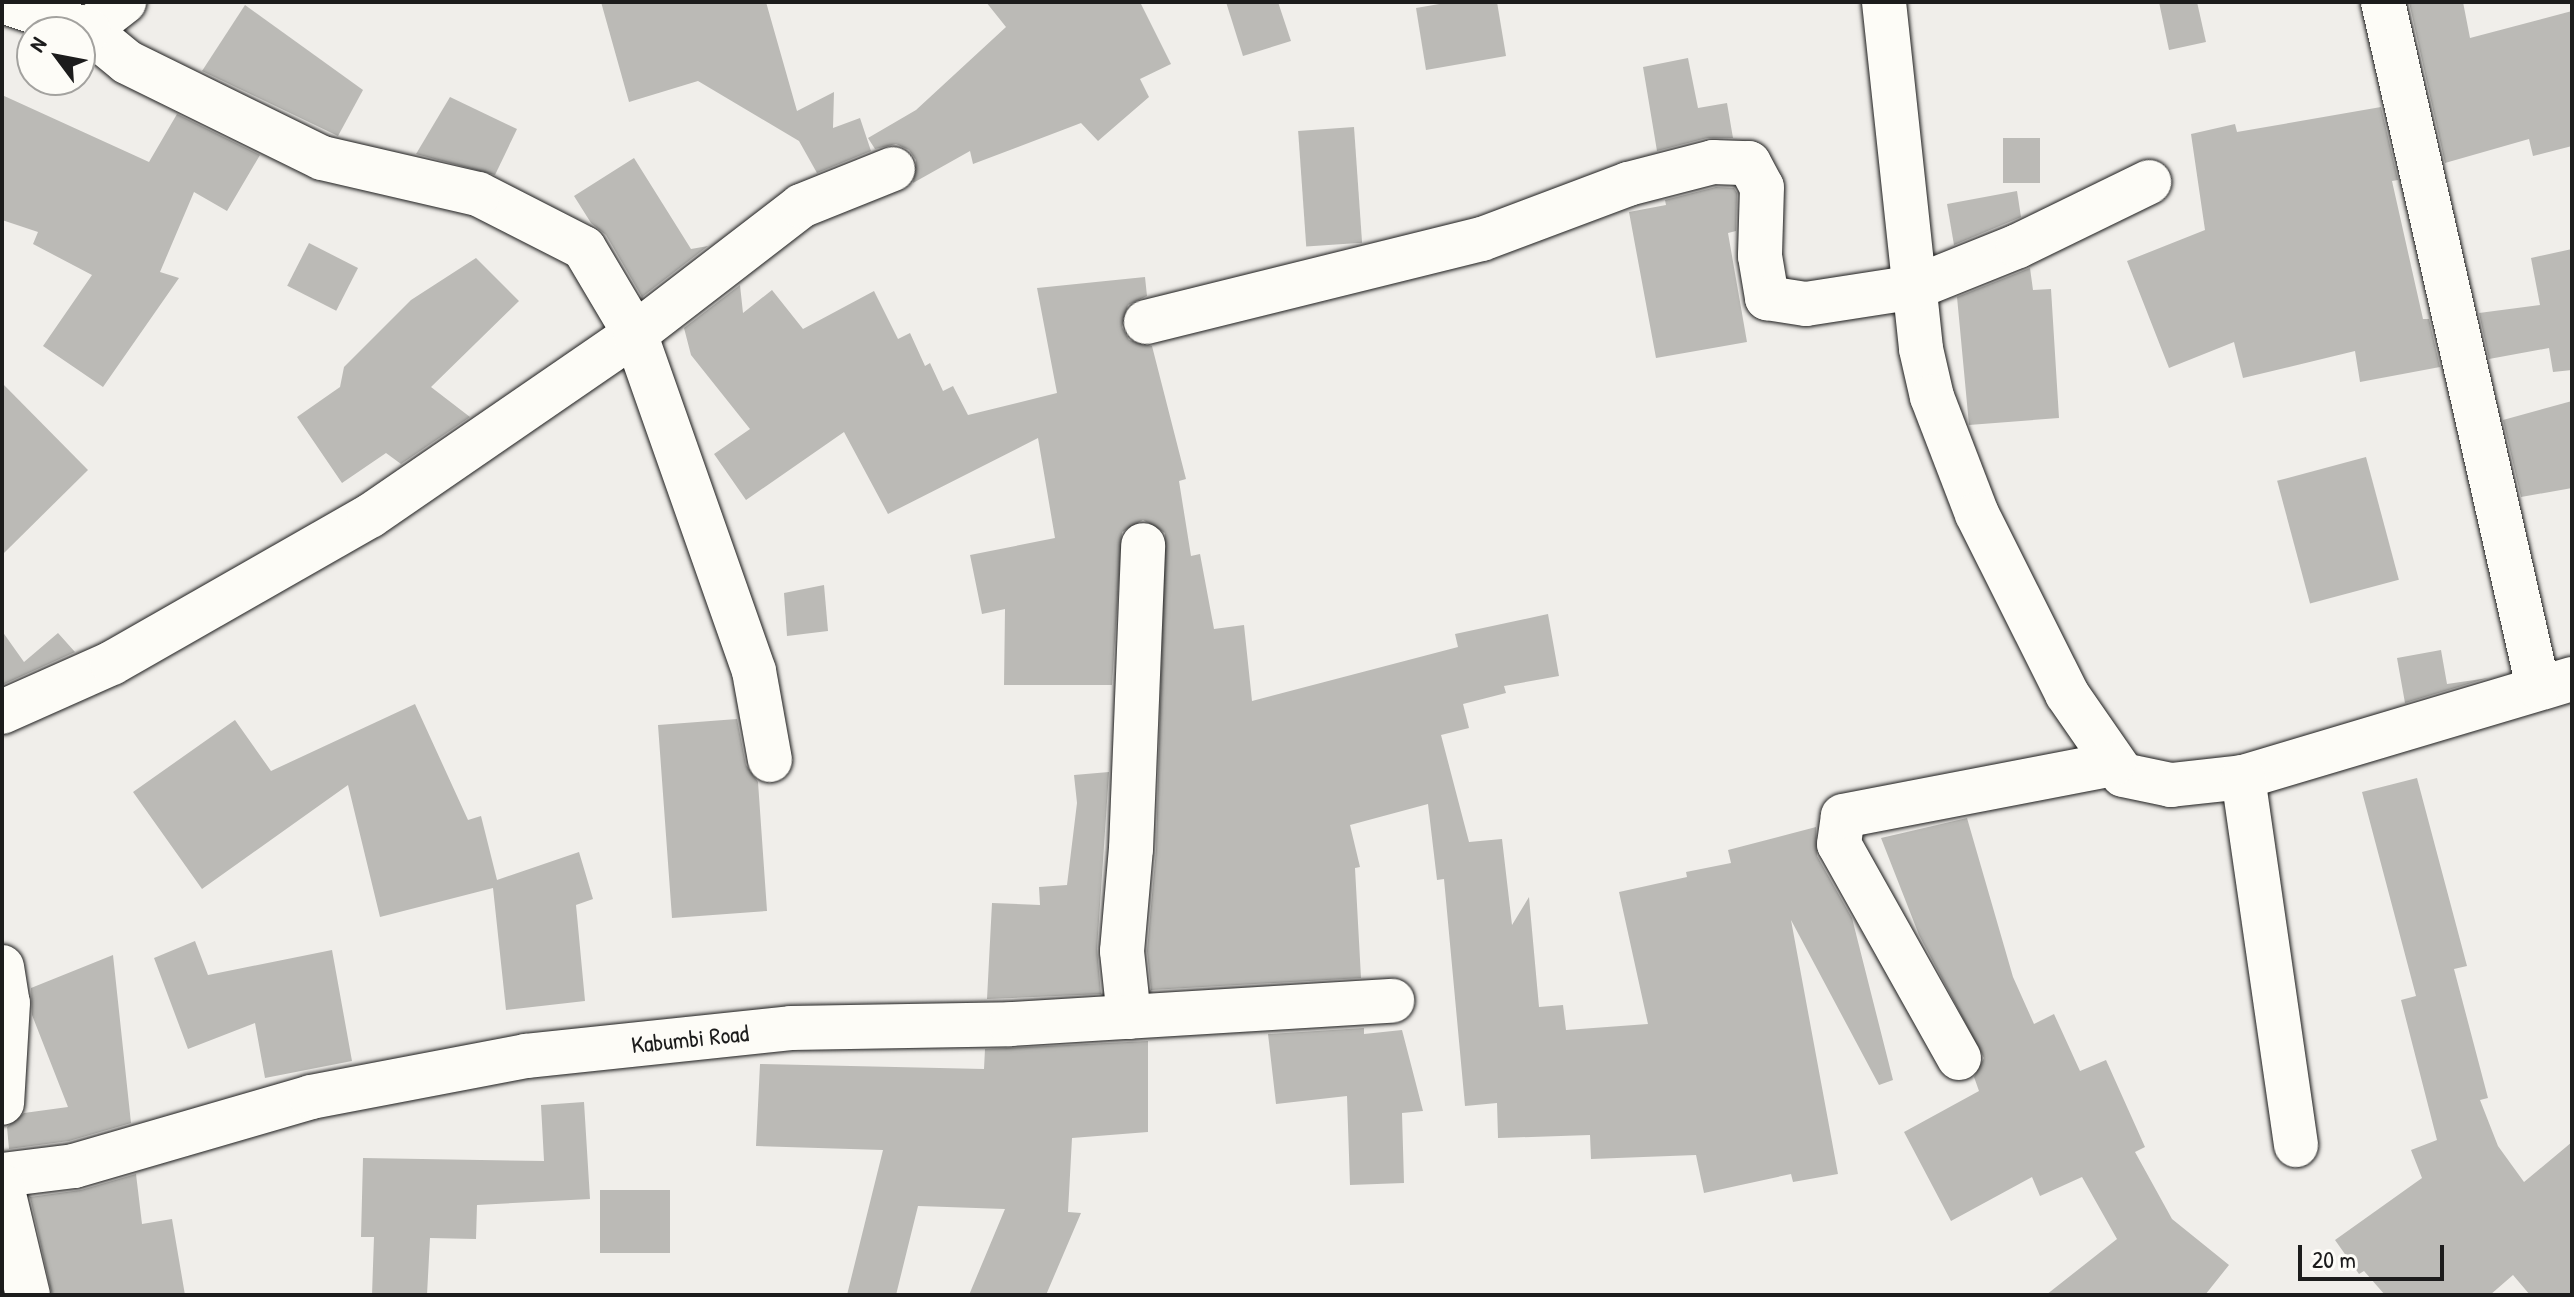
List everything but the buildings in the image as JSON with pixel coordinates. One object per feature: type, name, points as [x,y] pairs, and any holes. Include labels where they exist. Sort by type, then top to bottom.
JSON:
[{"type":"street","points":[[5,2],[46,16]]},
{"type":"street","points":[[96,24],[124,2]]},
{"type":"street","points":[[1884,2],[1921,349],[1950,453],[2067,694],[2113,764],[2142,783],[2243,777],[2555,683],[2383,2]]},
{"type":"street","points":[[96,37],[127,62],[322,158],[478,194],[584,248],[635,334],[754,671],[770,760]]},
{"type":"street","points":[[1146,322],[1482,239],[1628,184],[1713,162],[1749,163],[1762,187],[1760,256],[1767,298],[1806,304],[1916,287],[2018,246],[2149,182]]},
{"type":"street","points":[[2,712],[112,663],[370,516],[635,334],[801,206],[893,169]]},
{"type":"street","points":[[1129,1017],[1122,951],[1133,819],[1143,545]]},
{"type":"street","points":[[1959,1058],[1839,844],[1843,816],[2113,764]]},
{"type":"street","points":[[2243,777],[2296,1145]]},
{"type":"street","points":[[2,967],[8,1003],[2,1103]]},
{"type":"street","name":"Kabumbi Road","points":[[2,1175],[74,1166],[311,1097],[526,1056],[791,1028],[1129,1017],[1392,1001]]},
{"type":"street","points":[[2,1186],[28,1295]]}]
